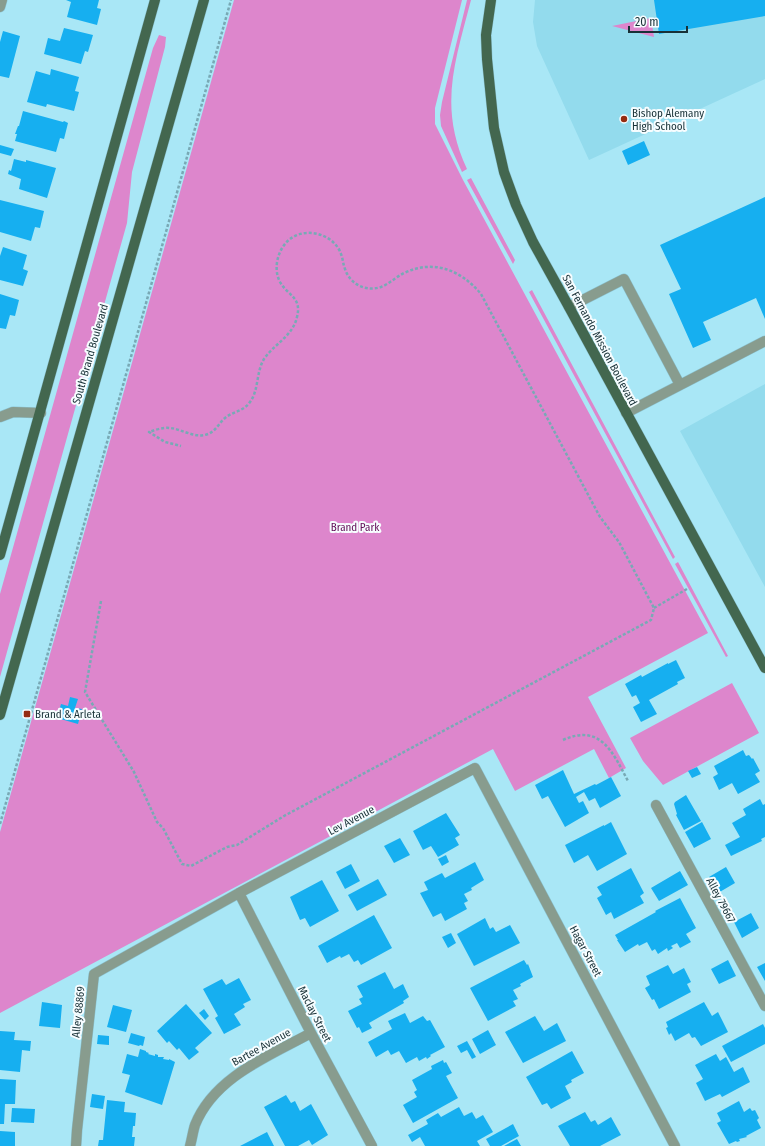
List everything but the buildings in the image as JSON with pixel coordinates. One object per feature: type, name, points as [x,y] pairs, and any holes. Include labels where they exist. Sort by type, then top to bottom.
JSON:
[{"type":"main road","points":[[0,556],[155,0]]},
{"type":"main road","name":"South Brand Boulevard","points":[[0,715],[204,0]]},
{"type":"main road","name":"San Fernando Mission Boulevard","points":[[491,0],[486,35],[494,128],[504,172],[516,204],[569,308],[765,668]]},
{"type":"street","points":[[0,7],[2,0]]},
{"type":"street","points":[[569,308],[624,279],[680,385]]},
{"type":"street","points":[[626,413],[765,341]]},
{"type":"street","points":[[0,417],[13,412],[41,413]]},
{"type":"street","name":"Lev Avenue","points":[[239,893],[475,768]]},
{"type":"street","name":"Hagar Street","points":[[475,768],[675,1146]]},
{"type":"street","name":"Alley 79667","points":[[656,805],[765,1006]]},
{"type":"street","name":"Maclay Street","points":[[239,893],[311,1033],[372,1146]]},
{"type":"street","name":"Alley 88869","points":[[76,1146],[76,1130],[94,974],[239,893]]},
{"type":"street","name":"Bartee Avenue","points":[[190,1146],[195,1125],[203,1110],[213,1096],[234,1076],[311,1033]]},
{"type":"path","points":[[0,824],[231,0]]},
{"type":"path","points":[[101,601],[85,692],[134,772],[157,822],[163,828],[182,864],[191,866],[227,848],[237,845],[291,812],[652,620],[654,608],[619,542],[600,517],[481,294],[466,278],[452,271],[435,267],[414,268],[381,287],[363,288],[352,281],[344,268],[338,248],[329,240],[319,234],[311,233],[302,233],[293,236],[282,247],[276,268],[279,281],[292,294],[298,304],[297,318],[291,331],[275,346],[264,360],[250,402],[239,412],[224,419],[211,433],[206,435],[197,435],[169,428],[149,432],[165,442],[181,446]]},
{"type":"path","points":[[654,608],[687,589]]},
{"type":"path","points":[[563,740],[578,736],[590,736],[601,740],[610,749],[628,781]]},
{"type":"shaded area","name":"Bishop Alemany High School","points":[[535,0],[765,0],[765,79],[589,160],[537,46],[533,22]]},
{"type":"shaded area","points":[[765,384],[765,587],[680,431]]},
{"type":"green space","name":"Brand Park","points":[[234,0],[462,0],[435,108],[435,124],[463,180],[708,633],[588,697],[626,768],[609,778],[594,749],[515,791],[493,749],[0,1013],[0,832]]},
{"type":"green space","points":[[467,0],[471,0],[455,64],[451,105],[453,125],[458,146],[467,169],[462,172],[441,126],[440,115]]},
{"type":"green space","points":[[651,18],[654,37],[612,26]]},
{"type":"green space","points":[[159,35],[166,37],[165,47],[132,172],[127,223],[0,677],[0,594],[153,48]]},
{"type":"green space","points":[[471,178],[515,260],[513,264],[467,180]]},
{"type":"green space","points":[[532,290],[675,557],[673,559],[529,292]]},
{"type":"green space","points":[[678,562],[728,656],[726,657],[675,564]]},
{"type":"green space","points":[[732,683],[759,733],[663,785],[643,761],[630,738]]},
{"type":"place","name":"Bishop Alemany High School","points":[[624,119]]},
{"type":"place","name":"Brand & Arleta","points":[[27,714]]}]
